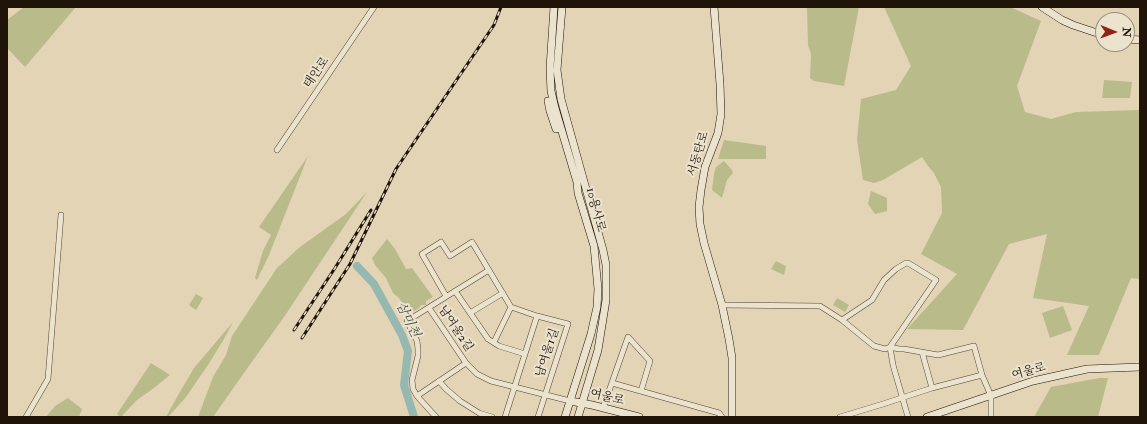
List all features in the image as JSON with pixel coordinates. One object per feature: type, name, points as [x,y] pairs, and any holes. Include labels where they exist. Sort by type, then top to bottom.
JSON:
[{"type":"street","name":"태안로","points":[[276,150],[374,7]]},
{"type":"street","points":[[550,7],[546,59],[547,93],[550,111],[573,184],[578,193]]},
{"type":"street","name":"10용사로","points":[[556,7],[550,68],[551,91],[577,182],[578,193],[594,246],[598,298],[591,334],[565,417]]},
{"type":"street","name":"10용사로","points":[[556,7],[552,68],[554,92],[580,181],[586,190]]},
{"type":"street","name":"10용사로","points":[[562,7],[558,56],[558,84],[606,265],[605,308],[598,350],[578,417]]},
{"type":"street","name":"서동탄로","points":[[714,7],[721,114],[718,133],[705,167],[699,207],[700,224],[704,243],[722,305],[732,358],[732,417]]},
{"type":"street","points":[[1042,7],[1062,20],[1095,32]]},
{"type":"street","points":[[26,417],[48,379],[61,215]]},
{"type":"street","points":[[446,296],[422,254],[442,242],[450,256],[472,242],[511,307],[494,342]]},
{"type":"street","points":[[722,305],[820,306],[842,320],[874,346],[885,349],[890,346],[936,280],[908,263],[896,269],[884,280],[872,300],[842,320]]},
{"type":"street","points":[[436,417],[429,414],[413,389],[412,380],[418,356],[417,341],[407,321],[489,270]]},
{"type":"street","name":"남여울1길","points":[[455,291],[488,338],[499,346],[525,354],[537,316]]},
{"type":"street","points":[[470,313],[502,293]]},
{"type":"street","name":"남여울1길","points":[[511,307],[568,324],[545,395]]},
{"type":"street","name":"남여울2길","points":[[428,308],[466,363],[483,378],[570,401]]},
{"type":"street","points":[[603,408],[628,337],[650,361],[641,391]]},
{"type":"street","points":[[890,346],[899,349],[904,348],[938,355],[974,346],[982,375],[991,396],[991,417]]},
{"type":"street","points":[[890,346],[893,365],[908,417]]},
{"type":"street","points":[[922,352],[932,388]]},
{"type":"street","points":[[505,417],[525,354]]},
{"type":"street","name":"남여울2길","points":[[417,396],[466,363]]},
{"type":"street","name":"여울로","points":[[927,417],[991,396],[1033,380],[1087,369],[1140,367]]},
{"type":"street","points":[[840,417],[932,388],[982,375]]},
{"type":"street","points":[[439,381],[460,401],[479,413],[492,417]]},
{"type":"street","points":[[612,383],[719,412],[722,417]]},
{"type":"street","points":[[538,417],[545,395]]},
{"type":"street","name":"여울로","points":[[570,401],[640,417]]},
{"type":"green space","points":[[24,7],[76,7],[25,67],[7,48],[7,20]]},
{"type":"green space","points":[[807,7],[859,7],[844,86],[814,81],[810,78],[811,54],[808,45]]},
{"type":"green space","points":[[884,7],[1010,7],[1041,21],[1017,86],[1025,112],[1051,119],[1076,112],[1140,110],[1140,279],[1131,278],[1099,355],[1067,355],[1089,306],[1033,298],[1047,234],[1009,244],[963,330],[907,329],[957,274],[921,254],[942,213],[941,187],[934,173],[922,157],[883,180],[874,183],[863,180],[857,140],[861,99],[896,90],[911,66]]},
{"type":"green space","points":[[1104,80],[1132,82],[1130,98],[1102,98]]},
{"type":"green space","points":[[724,140],[766,146],[766,159],[718,159]]},
{"type":"green space","points":[[308,156],[269,255],[257,280],[255,278],[263,251],[271,235],[259,227]]},
{"type":"green space","points":[[724,161],[733,173],[727,180],[722,198],[712,190],[716,167]]},
{"type":"green space","points":[[871,191],[887,198],[887,211],[875,214],[868,204]]},
{"type":"green space","points":[[367,192],[284,317],[213,417],[198,417],[213,377],[226,355],[232,336],[277,268],[300,247],[346,214]]},
{"type":"green space","points":[[387,239],[395,249],[406,269],[412,268],[433,297],[426,301],[426,305],[421,305],[409,314],[399,298],[393,293],[386,278],[375,265],[372,258]]},
{"type":"green space","points":[[776,261],[786,266],[784,275],[771,269]]},
{"type":"green space","points":[[196,294],[203,298],[196,310],[189,305]]},
{"type":"green space","points":[[837,298],[849,305],[845,312],[833,305]]},
{"type":"green space","points":[[1063,306],[1072,330],[1050,338],[1042,313]]},
{"type":"green space","points":[[233,322],[208,365],[186,397],[168,417],[166,417],[194,368]]},
{"type":"green space","points":[[151,363],[170,375],[137,400],[120,417],[117,414]]},
{"type":"green space","points":[[1099,378],[1108,378],[1098,417],[1034,417],[1051,387]]},
{"type":"green space","points":[[68,398],[82,409],[79,417],[46,417],[55,406]]},
{"type":"waterway","name":"삼미천","points":[[357,266],[374,284],[402,335],[408,351],[404,385],[414,417]]},
{"type":"railway","points":[[302,338],[350,264],[396,169],[494,25],[501,7]]},
{"type":"railway","points":[[294,330],[371,210]]}]
